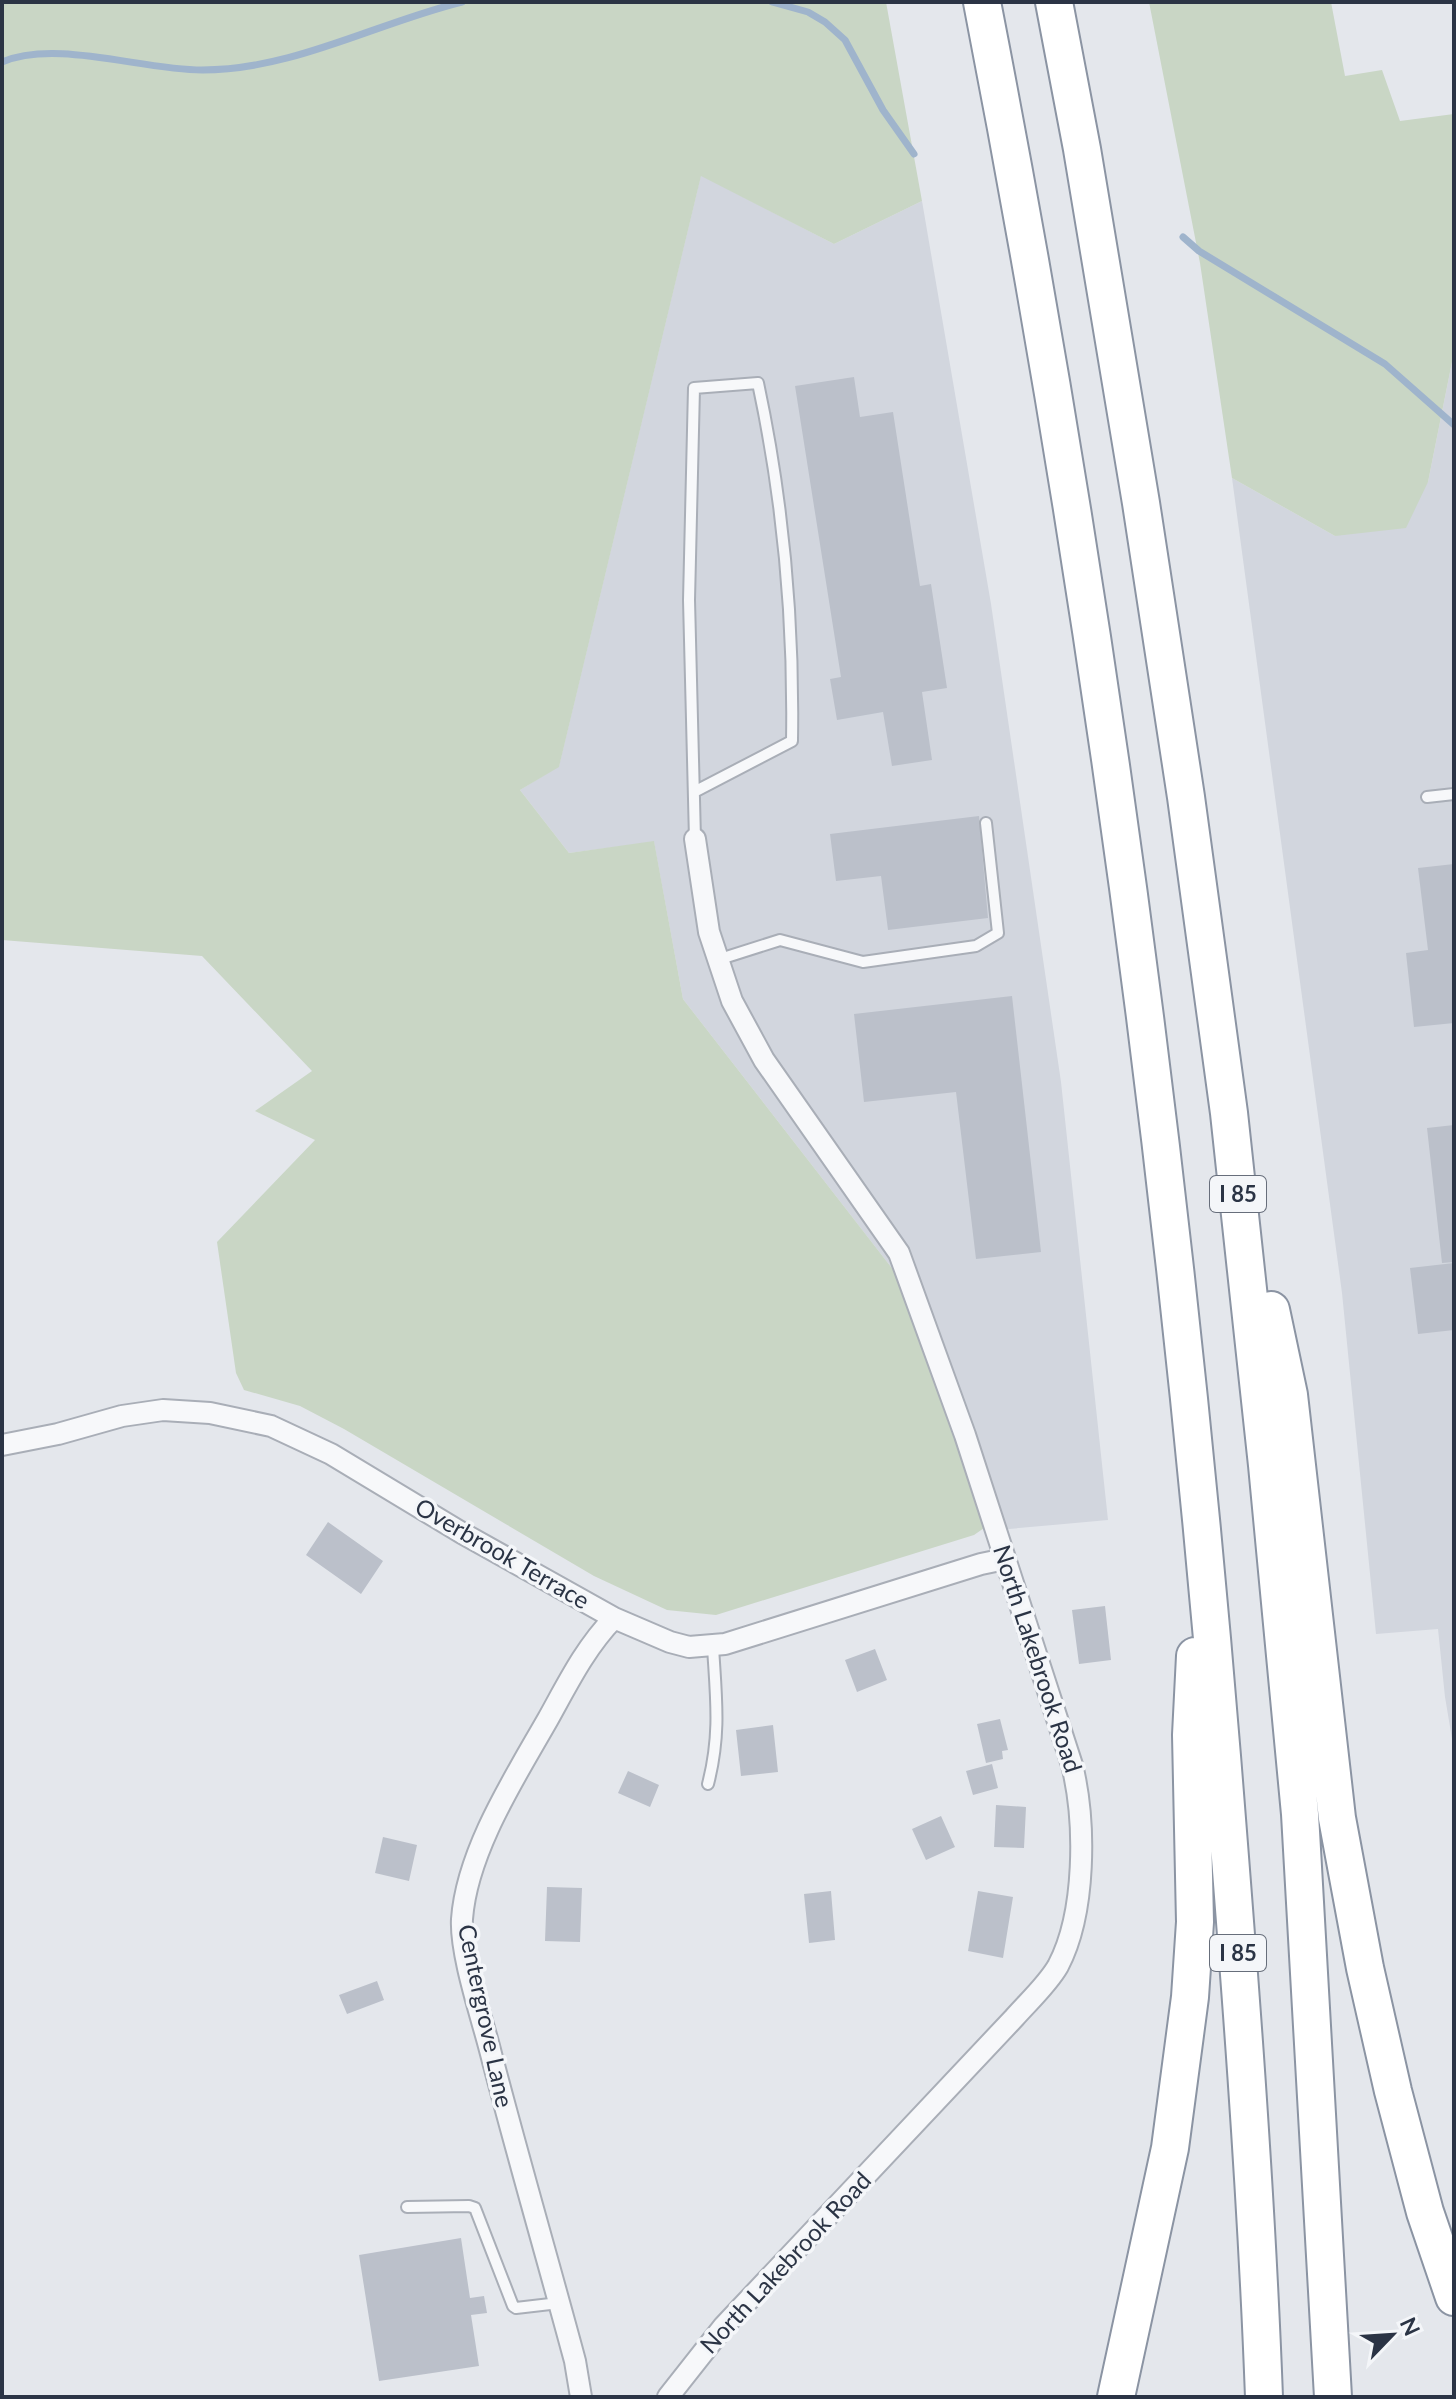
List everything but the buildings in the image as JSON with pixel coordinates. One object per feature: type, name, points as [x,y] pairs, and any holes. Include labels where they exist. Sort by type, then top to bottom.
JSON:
[{"type":"highway","name":"I 85","points":[[982,2],[1025,223],[1099,672],[1135,932],[1202,1510],[1242,1998],[1264,2397]]},
{"type":"highway","name":"I 85","points":[[1054,2],[1082,149],[1141,503],[1186,797],[1229,1113],[1300,1814],[1333,2397]]},
{"type":"highway","points":[[1229,1113],[1289,1395],[1337,1818],[1365,1968],[1417,2182],[1454,2297]]},
{"type":"highway","points":[[1116,2397],[1170,2148],[1190,1997],[1195,1922],[1191,1735],[1202,1510]]},
{"type":"street","name":"North Lakebrook Road","points":[[668,2397],[724,2326],[1014,2018],[1056,1969],[1072,1934],[1079,1887],[1081,1807],[965,1435],[899,1253],[764,1060],[732,1001],[709,932],[695,839]]},
{"type":"street","name":"Overbrook Terrace","points":[[2,1445],[58,1434],[122,1416],[163,1410],[210,1413],[271,1426],[290,1432],[331,1454],[462,1533],[614,1618],[689,1647],[713,1647],[1005,1559]]},
{"type":"street","name":"Centergrove Lane","points":[[581,2397],[575,2361],[478,2006],[462,1922],[473,1868],[487,1833],[593,1639],[614,1618]]},
{"type":"lane","points":[[694,792],[792,741],[793,664],[779,515],[773,456],[758,383],[694,388],[689,600],[695,839]]},
{"type":"lane","points":[[1427,797],[1454,794]]},
{"type":"lane","points":[[717,960],[780,940],[863,962],[976,946],[998,933],[986,823]]},
{"type":"lane","points":[[708,1784],[718,1728],[713,1647]]},
{"type":"lane","points":[[407,2207],[475,2208],[513,2306],[559,2303]]},
{"type":"shaded area","points":[[701,175],[834,244],[922,201],[991,604],[1061,1082],[1108,1520],[1009,1529],[987,1526],[905,1285],[683,999],[654,842],[569,853],[520,790],[559,766]]},
{"type":"shaded area","points":[[1454,352],[1454,1751],[1438,1629],[1376,1634],[1342,1293],[1232,478],[1335,536],[1428,482]]},
{"type":"green space","points":[[2,2],[886,2],[922,201],[834,244],[701,176],[559,767],[520,790],[569,853],[654,841],[683,999],[905,1285],[987,1526],[974,1535],[716,1615],[667,1610],[594,1576],[300,1406],[244,1390],[236,1373],[217,1242],[315,1140],[255,1111],[312,1071],[202,956],[2,940]]},
{"type":"green space","points":[[1149,2],[1331,2],[1345,76],[1382,70],[1400,121],[1454,114],[1454,352],[1428,482],[1406,528],[1335,536],[1232,478],[1200,263]]},
{"type":"waterway","points":[[2,62],[24,56],[73,54],[178,69],[236,68],[302,54],[462,2]]},
{"type":"waterway","points":[[772,2],[808,12],[845,40],[883,110],[914,154]]},
{"type":"waterway","points":[[1183,237],[1199,251],[1385,364],[1454,425]]}]
